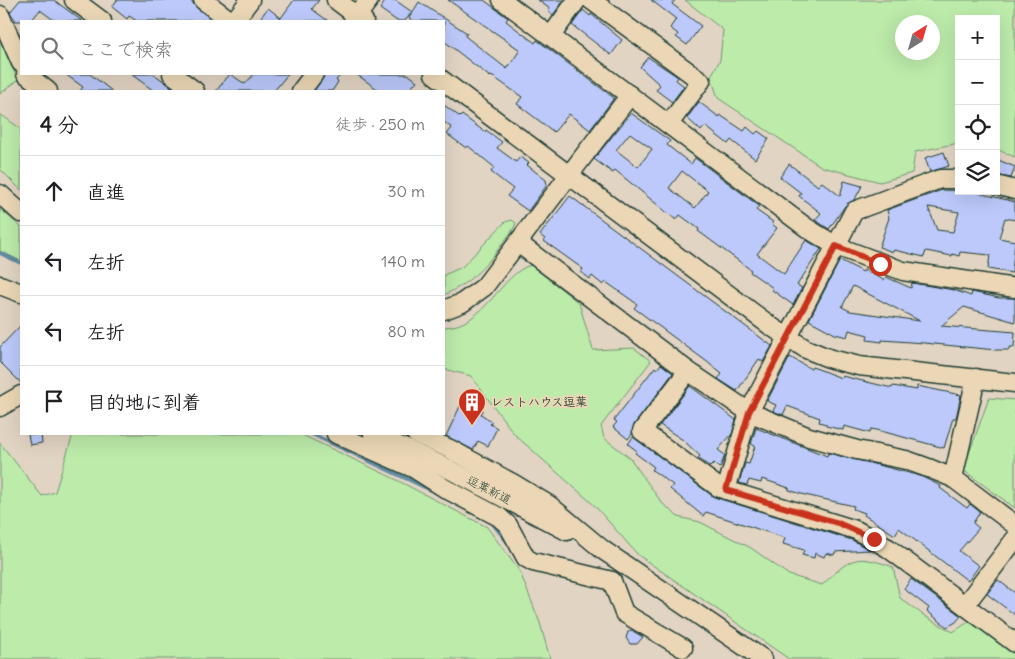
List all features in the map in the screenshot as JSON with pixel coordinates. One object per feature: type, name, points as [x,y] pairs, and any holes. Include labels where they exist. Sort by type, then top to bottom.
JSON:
[{"type":"street","points":[[0,6],[4,0]]},
{"type":"street","points":[[74,0],[101,20]]},
{"type":"street","points":[[203,0],[232,20]]},
{"type":"street","points":[[234,20],[250,0]]},
{"type":"street","points":[[336,0],[358,19],[368,0]]},
{"type":"street","points":[[502,0],[807,228],[836,246],[903,271],[1015,288]]},
{"type":"street","points":[[551,36],[578,0]]},
{"type":"street","points":[[591,0],[700,81],[669,124]]},
{"type":"street","points":[[0,15],[20,61]]},
{"type":"street","points":[[27,75],[47,90]]},
{"type":"street","points":[[174,75],[192,83]]},
{"type":"street","points":[[302,90],[313,75]]},
{"type":"street","points":[[435,75],[787,338],[831,360],[859,366],[1015,383]]},
{"type":"street","points":[[445,310],[462,303],[480,291],[630,95]]},
{"type":"street","points":[[726,490],[749,412],[854,212],[940,179],[955,178]]},
{"type":"street","points":[[1000,187],[1015,190]]},
{"type":"street","points":[[0,194],[20,211]]},
{"type":"street","points":[[518,243],[688,371],[749,412],[809,437],[857,450],[906,460],[953,478],[1015,525]]},
{"type":"street","points":[[0,285],[20,293]]},
{"type":"street","points":[[688,371],[642,431],[718,487],[856,530],[888,548],[1015,643]]},
{"type":"street","points":[[953,478],[976,378]]},
{"type":"street","points":[[0,407],[20,396]]},
{"type":"street","points":[[338,435],[413,468],[446,489],[500,518],[508,526],[526,558],[533,562],[612,581],[624,613],[683,648]]},
{"type":"street","name":"逗葉新道","points":[[376,435],[443,466],[603,550]]},
{"type":"street","name":"逗葉新道","points":[[418,435],[450,449],[549,505],[603,550],[763,659]]},
{"type":"street","points":[[965,605],[1015,539]]},
{"type":"green space","points":[[685,0],[1015,0],[1015,157],[1000,151],[1000,15],[955,15],[955,144],[915,152],[912,173],[880,182],[822,167],[718,98],[711,76],[720,60],[723,30]]},
{"type":"green space","points":[[0,39],[18,80],[0,94]]},
{"type":"green space","points":[[0,114],[20,128],[20,189],[0,169]]},
{"type":"green space","points":[[0,209],[20,226],[20,261],[0,251]]},
{"type":"green space","points":[[512,220],[516,223],[499,249],[475,275],[445,294],[445,275],[462,267],[505,222]]},
{"type":"green space","points":[[531,265],[579,303],[593,350],[634,348],[651,361],[601,426],[604,438],[630,458],[662,503],[678,517],[700,522],[751,548],[789,575],[822,585],[847,564],[861,559],[893,567],[900,598],[926,617],[953,632],[970,621],[1015,655],[1015,659],[789,659],[638,555],[594,505],[515,435],[471,376],[445,369],[445,327],[458,325],[471,318],[520,270]]},
{"type":"green space","points":[[989,398],[1015,400],[1015,508],[963,470]]},
{"type":"green space","points":[[73,435],[302,435],[391,477],[487,527],[520,572],[540,623],[550,659],[0,659],[0,443],[42,496],[55,492]]},
{"type":"building","points":[[20,0],[54,0],[81,20],[54,20],[40,10],[32,20],[16,21],[10,12]]},
{"type":"building","points":[[117,0],[190,0],[213,20],[135,20],[129,16],[127,19],[112,7]]},
{"type":"building","points":[[294,0],[319,0],[312,9],[327,20],[259,20],[268,8],[281,18]]},
{"type":"building","points":[[386,0],[395,0],[412,12],[406,20],[396,20],[380,9]]},
{"type":"building","points":[[448,0],[484,0],[508,18],[506,21],[535,43],[537,40],[614,98],[590,130],[569,114],[554,132],[517,104],[522,97],[495,78],[490,77],[445,42],[445,20],[412,20],[409,18],[419,2],[467,33],[465,36],[507,69],[520,50]]},
{"type":"building","points":[[538,0],[564,0],[553,15],[548,11],[550,9]]},
{"type":"building","points":[[651,0],[675,0],[672,4],[701,26],[687,45],[676,37],[678,34],[670,28],[676,19]]},
{"type":"building","points":[[583,10],[590,16],[591,14],[622,40],[611,55],[572,25]]},
{"type":"building","points":[[648,57],[678,77],[676,80],[684,86],[672,102],[656,90],[660,85],[640,67]]},
{"type":"building","points":[[66,75],[91,75],[111,90],[81,90],[83,87]]},
{"type":"building","points":[[132,75],[155,75],[176,90],[153,90]]},
{"type":"building","points":[[229,75],[245,84],[253,75],[287,75],[275,90],[217,90]]},
{"type":"building","points":[[323,75],[341,75],[336,80],[338,82],[333,90],[315,90]]},
{"type":"building","points":[[357,75],[409,75],[417,81],[409,90],[379,90]]},
{"type":"building","points":[[699,102],[719,117],[720,115],[744,131],[747,127],[755,134],[758,131],[769,139],[755,159],[731,140],[728,144],[705,126],[701,131],[687,118]]},
{"type":"building","points":[[445,106],[460,117],[462,115],[485,132],[486,130],[502,142],[497,148],[516,162],[520,157],[546,180],[547,185],[528,211],[507,196],[513,189],[491,172],[494,167],[468,146],[466,148],[447,134],[452,128],[445,123]]},
{"type":"building","points":[[631,113],[670,141],[667,145],[691,164],[695,158],[759,206],[756,210],[773,222],[772,224],[777,228],[757,254],[784,274],[806,240],[821,249],[797,285],[802,288],[793,305],[680,215],[676,220],[615,170],[613,173],[594,159]],"holes":[[[630,133],[652,149],[638,167],[616,150]],[[682,171],[708,191],[695,208],[669,188]]]},
{"type":"building","points":[[944,152],[949,166],[930,172],[925,158]]},
{"type":"building","points":[[1000,161],[1015,167],[1011,178],[1000,176]]},
{"type":"building","points":[[789,164],[818,186],[822,182],[840,196],[844,181],[862,186],[855,199],[845,206],[829,229],[815,220],[821,213],[799,196],[801,193],[780,177]]},
{"type":"building","points":[[942,190],[955,190],[955,195],[987,195],[1015,202],[1015,220],[1005,218],[999,238],[1015,241],[1012,273],[988,269],[990,255],[960,252],[959,256],[952,254],[952,256],[926,251],[924,257],[894,250],[893,252],[879,247],[889,218],[887,210]],"holes":[[[928,207],[959,212],[953,232],[937,230]]]},
{"type":"building","points":[[570,196],[772,346],[763,362],[759,359],[737,391],[718,379],[722,374],[706,361],[634,308],[637,304],[606,282],[603,285],[592,276],[590,279],[581,272],[583,269],[544,241],[545,239],[540,235]]},
{"type":"building","points":[[840,260],[863,272],[864,270],[884,280],[886,277],[911,288],[912,283],[954,290],[971,296],[972,292],[999,298],[1015,298],[1015,322],[964,307],[941,326],[1015,332],[1014,347],[1009,347],[1009,350],[882,340],[882,342],[867,340],[868,335],[849,330],[847,337],[835,334],[809,320]],"holes":[[[853,286],[920,321],[850,311],[842,307]]]},
{"type":"building","points":[[20,326],[20,382],[0,362],[0,347]]},
{"type":"building","points":[[790,357],[811,369],[812,367],[841,378],[842,376],[892,388],[893,386],[917,390],[917,386],[961,395],[956,418],[953,418],[944,448],[877,430],[871,429],[870,433],[844,426],[843,430],[826,426],[826,424],[819,422],[820,418],[787,406],[783,415],[773,411],[776,405],[767,401]]},
{"type":"building","points":[[661,364],[673,373],[634,425],[632,434],[628,439],[613,427],[617,422],[614,420],[655,367],[657,369]]},
{"type":"building","points":[[690,386],[736,420],[732,434],[718,450],[725,455],[720,468],[714,463],[710,467],[698,458],[700,456],[683,440],[660,425]]},
{"type":"building","name":"レストハウス逗葉","points":[[463,400],[483,410],[481,414],[492,422],[490,424],[497,428],[488,446],[478,441],[473,450],[446,436]]},
{"type":"building","points":[[756,428],[827,456],[828,453],[890,468],[920,476],[941,486],[940,488],[967,508],[970,504],[980,512],[973,523],[979,528],[959,551],[979,566],[968,581],[899,528],[895,535],[864,515],[865,513],[853,509],[854,506],[805,495],[762,479],[761,483],[749,480],[747,485],[739,483],[745,463],[749,464],[755,446],[751,444]]},
{"type":"building","points":[[28,435],[41,435],[42,443],[30,445]]},
{"type":"building","points":[[633,437],[714,497],[852,540],[870,550],[835,552],[834,555],[826,553],[824,557],[815,553],[814,558],[802,555],[804,550],[783,544],[785,538],[706,512],[703,516],[670,489],[673,485],[652,470],[654,467],[635,453],[637,451],[628,444]]},
{"type":"building","points":[[911,579],[961,616],[956,622],[947,627],[927,611],[929,608],[904,589]]},
{"type":"building","points":[[998,580],[1015,593],[1015,615],[987,594]]},
{"type":"building","points":[[631,630],[643,637],[637,644],[630,644],[626,638]]},
{"type":"waterway","points":[[0,253],[20,263]]},
{"type":"waterway","points":[[314,435],[435,492]]},
{"type":"waterway","points":[[490,520],[509,544]]},
{"type":"place","name":"レストハウス逗葉","points":[[472,426]]},
{"type":"route","points":[[874,539],[838,523],[726,490],[749,412],[836,246],[880,264]]}]
